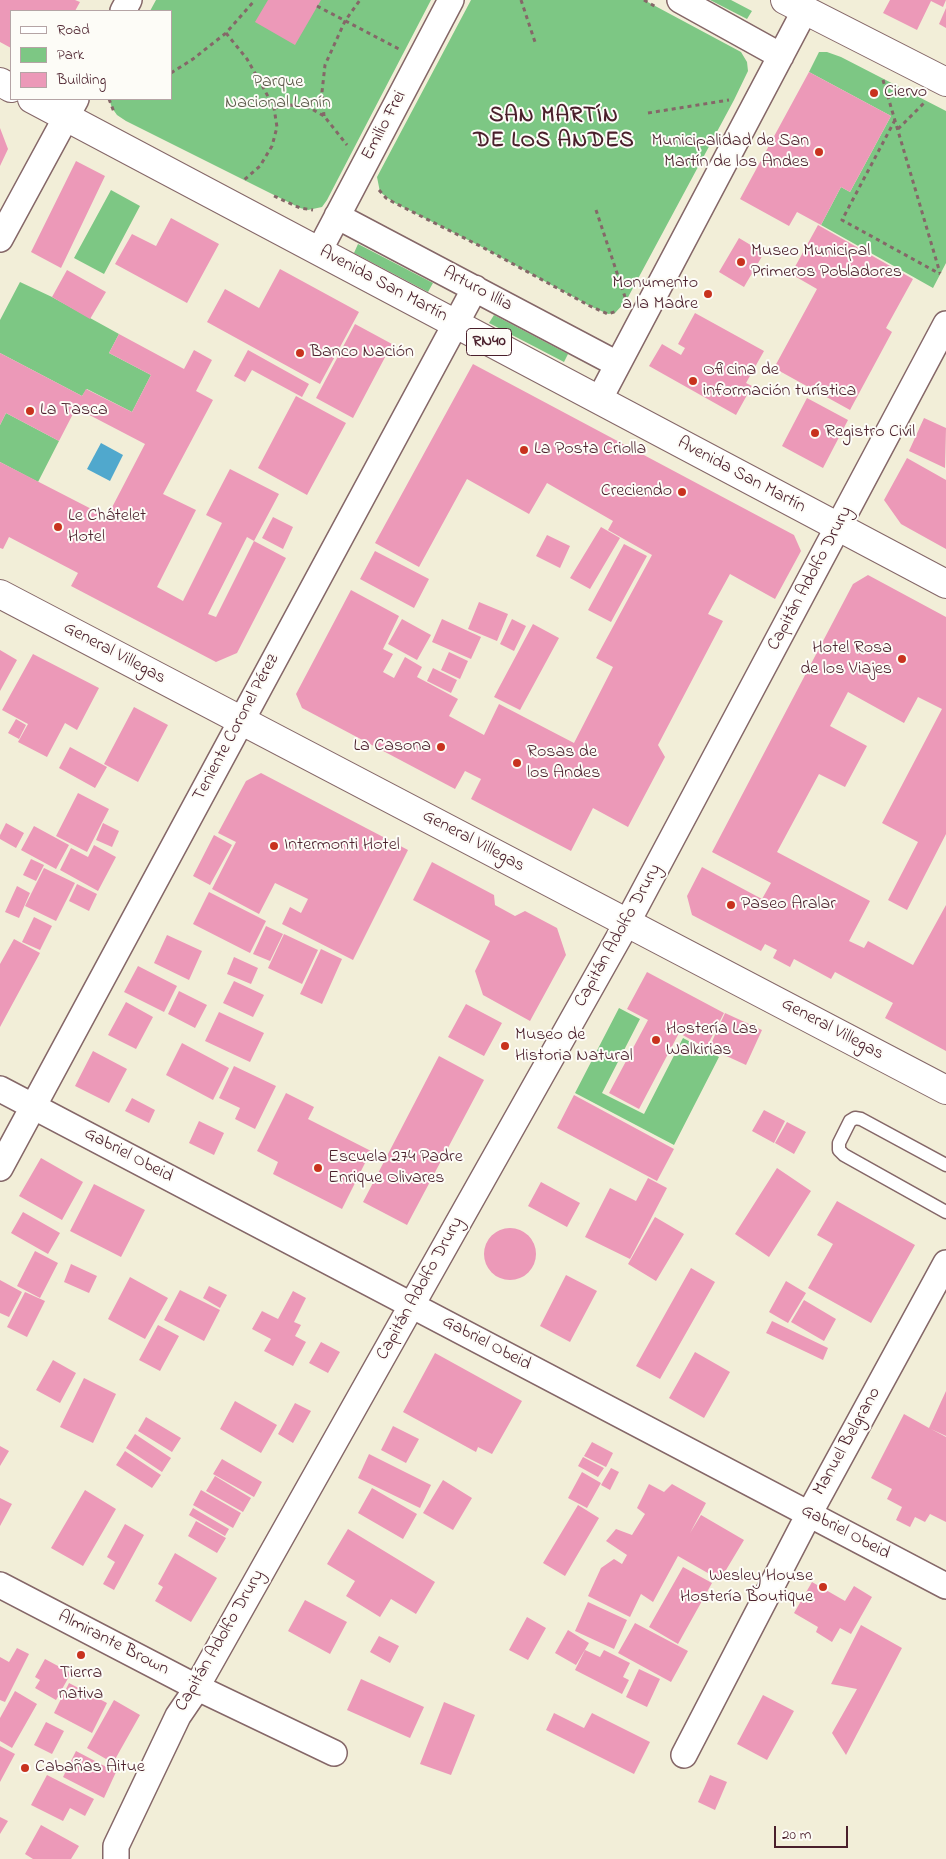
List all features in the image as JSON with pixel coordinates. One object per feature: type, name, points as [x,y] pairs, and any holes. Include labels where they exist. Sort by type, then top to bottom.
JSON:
[{"type":"main road","points":[[795,5],[946,82]]},
{"type":"main road","name":"Avenida San Martín","points":[[36,100],[71,108],[319,251],[946,584]]},
{"type":"main road","name":"General Villegas","points":[[0,594],[946,1090]]},
{"type":"street","name":"Emilio Frei","points":[[319,251],[327,213],[419,61],[451,0]]},
{"type":"street","points":[[671,5],[781,56]]},
{"type":"street","points":[[598,400],[781,56],[795,5]]},
{"type":"street","points":[[0,239],[71,108]]},
{"type":"street","name":"Arturo Illia","points":[[327,213],[617,364]]},
{"type":"street","name":"Teniente Coronel Pérez","points":[[0,1168],[474,288]]},
{"type":"street","name":"Capitán Adolfo Drury","points":[[116,1859],[116,1846],[178,1716],[412,1306],[627,923],[946,324]]},
{"type":"street","name":"Gabriel Obeid","points":[[0,1089],[946,1586]]},
{"type":"street","name":"Manuel Belgrano","points":[[684,1755],[809,1514],[946,1263]]},
{"type":"street","name":"Almirante Brown","points":[[0,1585],[196,1687],[334,1753]]},
{"type":"lane","points":[[946,1165],[861,1119],[855,1118],[850,1121],[839,1143],[839,1150],[844,1155],[946,1212]]},
{"type":"path","points":[[172,72],[194,59],[226,33],[255,0]]},
{"type":"path","points":[[324,116],[322,92],[325,65],[345,21],[360,0]]},
{"type":"path","points":[[521,0],[535,42]]},
{"type":"path","points":[[644,0],[671,5]]},
{"type":"path","points":[[318,6],[419,61]]},
{"type":"path","points":[[226,33],[247,59],[274,108],[277,127],[272,146],[260,166],[244,180]]},
{"type":"path","points":[[883,79],[895,120],[897,129],[940,274],[842,220],[895,120]]},
{"type":"path","points":[[109,100],[117,115]]},
{"type":"path","points":[[648,113],[734,100],[730,108]]},
{"type":"path","points":[[897,129],[926,101]]},
{"type":"path","points":[[274,108],[291,105],[310,108],[324,116],[352,153]]},
{"type":"path","points":[[235,176],[252,184]]},
{"type":"path","points":[[378,185],[380,192],[393,202],[482,247],[590,306],[608,314],[615,313],[620,309]]},
{"type":"path","points":[[268,192],[300,208],[327,213]]},
{"type":"path","points":[[596,210],[626,301],[630,292]]},
{"type":"green space","name":"Parque Nacional Lanín","points":[[156,0],[431,0],[327,200],[322,207],[308,210],[300,208],[117,115],[109,100],[172,100],[172,10],[151,10]]},
{"type":"green space","points":[[471,0],[644,0],[741,52],[747,62],[748,71],[734,100],[626,301],[615,313],[608,314],[590,306],[482,247],[393,202],[380,192],[377,177]]},
{"type":"green space","points":[[710,0],[731,0],[752,11],[747,19]]},
{"type":"green space","points":[[819,52],[827,52],[841,57],[946,111],[946,263],[933,288],[821,225],[841,187],[850,192],[891,116],[809,72]]},
{"type":"green space","points":[[111,190],[140,206],[104,274],[74,258]]},
{"type":"green space","points":[[358,244],[433,283],[428,292],[354,253]]},
{"type":"green space","points":[[20,282],[52,297],[119,334],[109,353],[151,375],[132,412],[87,389],[82,396],[0,353],[0,320]]},
{"type":"green space","points":[[494,315],[568,354],[564,362],[489,323]]},
{"type":"green space","points":[[6,413],[59,441],[38,482],[0,462],[0,425]]},
{"type":"green space","points":[[619,1008],[640,1019],[602,1093],[644,1114],[683,1038],[719,1057],[674,1145],[575,1093]]},
{"type":"water","points":[[101,443],[123,455],[110,481],[87,469]]},
{"type":"building","points":[[0,0],[75,0],[80,2],[76,10],[10,10],[10,47],[0,42]]},
{"type":"building","points":[[268,0],[321,0],[295,45],[255,22]]},
{"type":"building","points":[[890,0],[946,0],[943,7],[931,1],[917,30],[883,13]]},
{"type":"building","points":[[946,8],[946,28],[939,24]]},
{"type":"building","name":"Municipalidad de San Martín de los Andes","points":[[809,72],[891,116],[850,192],[841,187],[821,225],[797,212],[789,226],[740,199]]},
{"type":"building","points":[[0,128],[8,149],[0,166]]},
{"type":"building","points":[[76,161],[105,176],[61,268],[31,252]]},
{"type":"building","points":[[171,218],[219,244],[187,303],[115,264],[132,234],[156,246]]},
{"type":"building","points":[[818,225],[913,279],[886,328],[892,332],[850,410],[774,368],[817,289],[791,274]]},
{"type":"building","name":"Museo Municipal Primeros Pobladores","points":[[739,238],[764,253],[744,287],[719,272]]},
{"type":"building","name":"Banco Nación","points":[[280,269],[359,312],[320,384],[207,322],[225,289],[259,308]]},
{"type":"building","points":[[67,270],[106,292],[90,319],[52,297]]},
{"type":"building","points":[[695,313],[764,351],[746,383],[752,386],[736,415],[649,366],[662,344],[681,355],[685,348],[678,344]]},
{"type":"building","points":[[355,324],[392,344],[353,418],[316,398]]},
{"type":"building","points":[[119,334],[184,369],[194,350],[212,360],[196,391],[213,400],[163,494],[196,510],[157,587],[183,601],[222,523],[206,515],[230,469],[279,494],[254,541],[286,558],[237,653],[216,662],[71,586],[78,573],[9,537],[3,549],[0,548],[0,462],[107,517],[145,444],[76,408],[59,441],[6,413],[0,425],[0,353],[82,396],[86,389],[132,412],[151,375],[109,353]],"holes":[[[247,537],[254,541],[216,617],[208,614]]]},
{"type":"building","points":[[248,350],[309,384],[302,397],[252,370],[245,382],[234,376]]},
{"type":"building","points":[[473,364],[794,535],[801,551],[775,599],[730,574],[708,614],[723,621],[658,745],[665,757],[628,827],[593,808],[571,851],[471,799],[481,779],[465,771],[455,789],[302,708],[296,694],[351,590],[399,616],[383,649],[393,654],[383,672],[394,678],[405,657],[422,667],[417,677],[458,699],[449,716],[484,735],[499,704],[574,743],[613,667],[596,658],[652,555],[608,530],[613,521],[547,483],[529,514],[467,479],[419,567],[375,543]]},
{"type":"building","points":[[296,396],[346,423],[307,495],[258,468]]},
{"type":"building","name":"Registro Civil","points":[[807,398],[848,420],[823,468],[782,446]]},
{"type":"building","points":[[924,418],[946,428],[945,468],[909,451]]},
{"type":"building","points":[[907,458],[946,480],[946,549],[901,524],[884,500]]},
{"type":"building","points":[[273,517],[293,527],[283,549],[262,538]]},
{"type":"building","points":[[601,527],[620,538],[590,589],[570,578]]},
{"type":"building","points":[[547,535],[570,546],[560,568],[536,556]]},
{"type":"building","points":[[624,544],[647,556],[611,622],[588,610]]},
{"type":"building","points":[[375,551],[429,579],[414,608],[360,579]]},
{"type":"building","points":[[868,575],[946,617],[946,834],[907,910],[888,900],[918,842],[882,823],[942,709],[918,697],[904,723],[848,692],[830,726],[867,746],[845,787],[819,774],[777,852],[870,901],[849,941],[864,948],[868,941],[913,965],[946,905],[946,1051],[885,1018],[893,1003],[835,972],[831,979],[794,959],[790,967],[773,958],[777,950],[765,944],[761,951],[692,915],[687,896],[702,867],[762,899],[771,883],[712,852],[853,584]]},
{"type":"building","points":[[479,602],[508,614],[497,641],[468,629]]},
{"type":"building","points":[[402,619],[431,635],[417,660],[388,644]]},
{"type":"building","points":[[442,619],[481,637],[471,659],[432,642]]},
{"type":"building","points":[[512,619],[526,626],[514,651],[500,644]]},
{"type":"building","points":[[533,624],[559,638],[520,710],[494,697]]},
{"type":"building","points":[[0,650],[17,660],[0,691]]},
{"type":"building","points":[[449,652],[468,661],[460,679],[441,670]]},
{"type":"building","points":[[33,654],[99,688],[77,730],[65,723],[47,757],[18,742],[28,724],[2,710]]},
{"type":"building","points":[[433,668],[457,680],[451,693],[427,681]]},
{"type":"building","points":[[134,707],[168,725],[138,782],[104,764]]},
{"type":"building","points":[[16,719],[26,725],[19,739],[8,733]]},
{"type":"building","points":[[70,747],[107,767],[95,788],[59,768]]},
{"type":"building","points":[[261,773],[408,850],[353,960],[282,924],[290,907],[301,913],[308,899],[275,883],[259,914],[212,889],[236,842],[218,833],[246,781]]},
{"type":"building","points":[[78,793],[109,809],[87,852],[56,836]]},
{"type":"building","points":[[6,823],[24,833],[16,848],[0,839]]},
{"type":"building","points":[[103,823],[119,831],[112,847],[96,840]]},
{"type":"building","points":[[34,826],[69,845],[56,869],[21,850]]},
{"type":"building","points":[[214,835],[232,845],[210,885],[193,876]]},
{"type":"building","points":[[94,845],[116,857],[98,891],[60,870],[71,848],[88,857]]},
{"type":"building","points":[[31,859],[44,865],[36,881],[23,875]]},
{"type":"building","points":[[432,862],[494,895],[495,905],[515,916],[525,911],[557,928],[566,955],[530,1021],[483,995],[475,971],[490,941],[413,900]]},
{"type":"building","points":[[44,868],[75,883],[56,921],[25,906]]},
{"type":"building","points":[[77,884],[97,894],[89,911],[69,901]]},
{"type":"building","points":[[17,886],[30,893],[19,918],[5,912]]},
{"type":"building","points":[[209,892],[266,921],[250,953],[193,924]]},
{"type":"building","points":[[34,917],[52,926],[40,950],[22,942]]},
{"type":"building","points":[[266,926],[283,934],[270,961],[253,954]]},
{"type":"building","points":[[284,934],[318,950],[302,984],[268,968]]},
{"type":"building","points":[[167,935],[202,951],[189,980],[154,963]]},
{"type":"building","points":[[14,939],[40,953],[0,1027],[0,964]]},
{"type":"building","points":[[321,949],[342,959],[322,1004],[300,994]]},
{"type":"building","points":[[234,957],[258,968],[251,984],[227,974]]},
{"type":"building","points":[[138,966],[177,986],[164,1012],[124,992]]},
{"type":"building","name":"Hostería Las Walkirias","points":[[647,972],[724,1013],[706,1048],[679,1033],[639,1109],[609,1093],[648,1020],[627,1009]]},
{"type":"building","points":[[234,981],[264,995],[253,1017],[223,1003]]},
{"type":"building","points":[[179,991],[207,1005],[195,1028],[168,1014]]},
{"type":"building","points":[[126,1002],[153,1017],[136,1049],[108,1035]]},
{"type":"building","points":[[466,1004],[502,1023],[484,1056],[448,1037]]},
{"type":"building","points":[[219,1012],[264,1033],[250,1062],[205,1041]]},
{"type":"building","points":[[725,1013],[762,1030],[746,1065],[709,1048]]},
{"type":"building","points":[[182,1043],[229,1068],[213,1100],[166,1075]]},
{"type":"building","points":[[93,1051],[127,1069],[109,1103],[75,1086]]},
{"type":"building","points":[[439,1056],[484,1080],[407,1225],[363,1202]]},
{"type":"building","points":[[234,1066],[276,1086],[255,1129],[235,1119],[240,1108],[219,1098]]},
{"type":"building","points":[[286,1093],[314,1107],[308,1119],[371,1151],[342,1209],[273,1174],[278,1162],[257,1151]]},
{"type":"building","points":[[574,1095],[674,1149],[657,1181],[557,1128]]},
{"type":"building","points":[[132,1098],[155,1110],[149,1123],[125,1111]]},
{"type":"building","points":[[764,1110],[785,1121],[774,1143],[752,1131]]},
{"type":"building","points":[[199,1121],[224,1133],[214,1155],[189,1143]]},
{"type":"building","points":[[787,1122],[806,1132],[794,1154],[775,1143]]},
{"type":"building","points":[[41,1158],[83,1182],[62,1220],[19,1196]]},
{"type":"building","points":[[777,1168],[811,1191],[769,1257],[735,1234]]},
{"type":"building","points":[[648,1178],[667,1188],[630,1259],[585,1237],[610,1188],[636,1201]]},
{"type":"building","points":[[541,1182],[580,1203],[567,1227],[528,1206]]},
{"type":"building","points":[[94,1184],[145,1210],[121,1257],[70,1231]]},
{"type":"building","points":[[837,1201],[915,1245],[871,1323],[808,1288],[833,1244],[817,1235]]},
{"type":"building","points":[[23,1212],[60,1233],[48,1254],[11,1233]]},
{"type":"building","points":[[655,1217],[684,1234],[656,1281],[628,1264]]},
{"type":"building","points":[[510,1228],[520,1230],[528,1236],[534,1244],[536,1254],[534,1264],[528,1272],[520,1278],[510,1280],[500,1278],[492,1272],[486,1264],[484,1254],[486,1244],[492,1236],[500,1230]]},
{"type":"building","points":[[35,1251],[58,1263],[40,1298],[17,1286]]},
{"type":"building","points":[[71,1264],[97,1276],[89,1293],[64,1282]]},
{"type":"building","points":[[691,1268],[715,1282],[660,1379],[636,1366]]},
{"type":"building","points":[[566,1275],[597,1291],[570,1342],[540,1326]]},
{"type":"building","points":[[130,1277],[168,1298],[145,1339],[108,1319]]},
{"type":"building","points":[[0,1280],[22,1292],[9,1317],[0,1313]]},
{"type":"building","points":[[786,1281],[806,1293],[788,1323],[769,1312]]},
{"type":"building","points":[[209,1286],[227,1295],[220,1308],[203,1298]]},
{"type":"building","points":[[180,1290],[220,1310],[204,1341],[164,1320]]},
{"type":"building","points":[[293,1291],[306,1298],[294,1322],[301,1325],[295,1336],[306,1342],[293,1366],[264,1351],[271,1339],[252,1329],[262,1311],[278,1319]]},
{"type":"building","points":[[25,1292],[45,1301],[27,1337],[7,1327]]},
{"type":"building","points":[[804,1300],[836,1319],[824,1341],[791,1322]]},
{"type":"building","points":[[772,1321],[828,1348],[823,1360],[766,1333]]},
{"type":"building","points":[[158,1325],[179,1336],[160,1371],[139,1360]]},
{"type":"building","points":[[321,1342],[340,1352],[328,1373],[309,1363]]},
{"type":"building","points":[[695,1352],[730,1372],[704,1418],[669,1398]]},
{"type":"building","points":[[435,1353],[522,1401],[492,1454],[478,1447],[476,1452],[403,1412]]},
{"type":"building","points":[[53,1360],[76,1373],[60,1403],[36,1390]]},
{"type":"building","points":[[84,1378],[116,1394],[93,1443],[60,1427]]},
{"type":"building","points":[[946,1391],[946,1436],[931,1429],[946,1437],[946,1522],[930,1514],[925,1522],[915,1517],[910,1527],[896,1520],[902,1507],[887,1499],[892,1489],[871,1478],[904,1414],[929,1428]]},
{"type":"building","points":[[235,1401],[277,1425],[261,1453],[220,1429]]},
{"type":"building","points":[[295,1403],[311,1411],[293,1443],[278,1434]]},
{"type":"building","points":[[146,1417],[181,1438],[172,1452],[138,1431]]},
{"type":"building","points":[[393,1426],[419,1439],[406,1463],[381,1450]]},
{"type":"building","points":[[135,1434],[171,1458],[162,1472],[126,1448]]},
{"type":"building","points":[[592,1442],[613,1453],[606,1467],[584,1456]]},
{"type":"building","points":[[0,1446],[9,1451],[0,1466]]},
{"type":"building","points":[[125,1451],[161,1475],[152,1488],[116,1465]]},
{"type":"building","points":[[369,1454],[431,1485],[420,1508],[358,1478]]},
{"type":"building","points":[[583,1457],[604,1468],[598,1477],[578,1466]]},
{"type":"building","points":[[222,1459],[262,1482],[254,1497],[213,1474]]},
{"type":"building","points":[[611,1468],[619,1472],[610,1490],[601,1485]]},
{"type":"building","points":[[582,1472],[601,1483],[587,1508],[568,1498]]},
{"type":"building","points":[[215,1476],[251,1498],[243,1512],[206,1491]]},
{"type":"building","points":[[443,1480],[472,1498],[453,1530],[423,1513]]},
{"type":"building","points":[[649,1484],[664,1492],[672,1484],[706,1503],[690,1533],[701,1515],[744,1540],[720,1580],[678,1556],[653,1602],[641,1594],[630,1617],[588,1596],[601,1568],[614,1559],[622,1564],[627,1555],[606,1541],[616,1529],[632,1535],[645,1514],[637,1508]]},
{"type":"building","points":[[372,1488],[417,1514],[403,1539],[358,1513]]},
{"type":"building","points":[[85,1490],[116,1509],[83,1566],[51,1548]]},
{"type":"building","points":[[201,1490],[241,1513],[233,1528],[193,1505]]},
{"type":"building","points":[[0,1498],[12,1504],[0,1526]]},
{"type":"building","points":[[578,1505],[599,1518],[565,1576],[543,1563]]},
{"type":"building","points":[[193,1508],[229,1529],[225,1536],[189,1515]]},
{"type":"building","points":[[196,1521],[226,1538],[217,1553],[188,1536]]},
{"type":"building","points":[[125,1524],[144,1535],[114,1590],[103,1584],[115,1562],[107,1557]]},
{"type":"building","points":[[348,1529],[435,1582],[416,1614],[391,1599],[380,1617],[346,1596],[355,1581],[327,1564]]},
{"type":"building","points":[[175,1553],[217,1578],[191,1622],[155,1601],[163,1587],[158,1584]]},
{"type":"building","points":[[683,1567],[712,1583],[678,1644],[649,1627]]},
{"type":"building","points":[[812,1582],[845,1601],[854,1586],[872,1597],[851,1634],[840,1628],[832,1642],[816,1632],[818,1627],[794,1613]]},
{"type":"building","points":[[305,1600],[347,1622],[330,1654],[288,1631]]},
{"type":"building","points":[[588,1602],[627,1620],[614,1649],[575,1631]]},
{"type":"building","points":[[527,1617],[546,1628],[528,1660],[509,1650]]},
{"type":"building","points":[[635,1623],[688,1651],[671,1682],[618,1653]]},
{"type":"building","points":[[861,1625],[902,1648],[846,1755],[832,1733],[857,1689],[831,1684]]},
{"type":"building","points":[[568,1630],[589,1643],[576,1665],[555,1653]]},
{"type":"building","points":[[379,1636],[399,1646],[390,1663],[370,1652]]},
{"type":"building","points":[[17,1648],[29,1654],[5,1702],[0,1700],[0,1657],[9,1662]]},
{"type":"building","points":[[585,1650],[600,1657],[604,1650],[630,1663],[623,1677],[629,1680],[622,1694],[575,1670]]},
{"type":"building","points":[[45,1659],[71,1673],[56,1700],[35,1688],[40,1680],[35,1677]]},
{"type":"building","points":[[639,1669],[660,1679],[647,1707],[626,1697]]},
{"type":"building","points":[[361,1679],[424,1707],[410,1738],[347,1710]]},
{"type":"building","points":[[69,1683],[107,1703],[92,1733],[54,1713]]},
{"type":"building","points":[[15,1691],[37,1704],[12,1748],[0,1741],[0,1718]]},
{"type":"building","points":[[763,1695],[794,1711],[767,1760],[737,1744]]},
{"type":"building","points":[[114,1700],[140,1715],[113,1763],[87,1748]]},
{"type":"building","points":[[444,1702],[475,1715],[451,1775],[420,1764]]},
{"type":"building","points":[[554,1713],[584,1728],[592,1713],[650,1742],[634,1774],[546,1730]]},
{"type":"building","points":[[46,1722],[64,1731],[52,1754],[34,1745]]},
{"type":"building","points":[[0,1746],[15,1754],[0,1782]]},
{"type":"building","points":[[76,1751],[116,1772],[104,1798],[63,1777]]},
{"type":"building","points":[[47,1775],[94,1799],[85,1816],[70,1808],[63,1821],[31,1805]]},
{"type":"building","points":[[710,1775],[727,1782],[715,1810],[698,1802]]},
{"type":"building","points":[[0,1817],[8,1821],[0,1834]]},
{"type":"building","points":[[41,1825],[79,1846],[71,1859],[33,1859],[25,1854]]},
{"type":"place","name":"Ciervo","points":[[874,93]]},
{"type":"place","name":"Municipalidad de San Martín de los Andes","points":[[819,152]]},
{"type":"place","name":"Museo Municipal Primeros Pobladores","points":[[741,262]]},
{"type":"place","name":"Monumento a la Madre","points":[[708,294]]},
{"type":"place","name":"Banco Nación","points":[[300,353]]},
{"type":"place","name":"Oficina de información turística","points":[[693,381]]},
{"type":"place","name":"La Tasca","points":[[30,411]]},
{"type":"place","name":"Registro Civil","points":[[815,433]]},
{"type":"place","name":"La Posta Criolla","points":[[524,450]]},
{"type":"place","name":"Creciendo","points":[[682,492]]},
{"type":"place","name":"Le Chátelet Hotel","points":[[58,527]]},
{"type":"place","name":"Hotel Rosa de los Viajes","points":[[902,659]]},
{"type":"place","name":"La Casona","points":[[441,747]]},
{"type":"place","name":"Rosas de los Andes","points":[[517,763]]},
{"type":"place","name":"Intermonti Hotel","points":[[274,846]]},
{"type":"place","name":"Paseo Aralar","points":[[731,905]]},
{"type":"place","name":"Hostería Las Walkirias","points":[[656,1040]]},
{"type":"place","name":"Museo de Historia Natural","points":[[505,1046]]},
{"type":"place","name":"Escuela 274 Padre Enrique Olivares","points":[[318,1168]]},
{"type":"place","name":"Wesley House Hostería Boutique","points":[[823,1587]]},
{"type":"place","name":"Tierra nativa","points":[[81,1655]]},
{"type":"place","name":"Cabañas Aitue","points":[[25,1768]]},
{"type":"district","name":"SAN MARTÍN DE LOS ANDES","points":[[554,130]]}]
